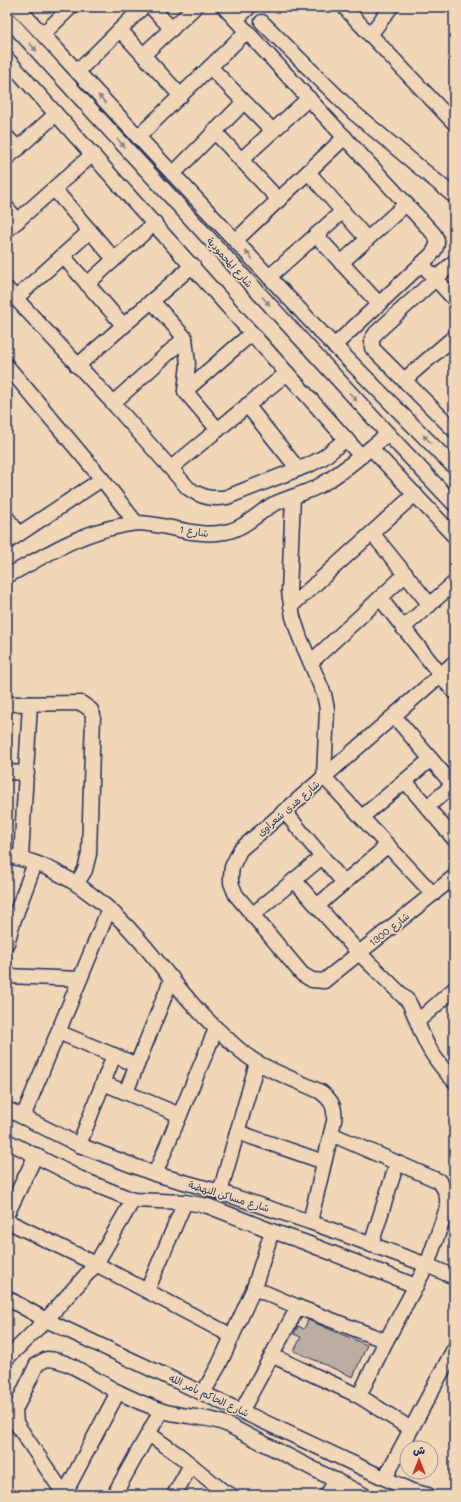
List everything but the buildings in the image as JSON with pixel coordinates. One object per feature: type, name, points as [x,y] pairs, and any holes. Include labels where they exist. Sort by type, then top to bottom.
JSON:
[{"type":"street","points":[[7,15],[16,7]]},
{"type":"street","name":"شارع المحمودية","points":[[16,7],[43,34],[334,346],[454,467]]},
{"type":"street","points":[[43,34],[71,7]]},
{"type":"street","points":[[77,72],[143,7]]},
{"type":"street","points":[[151,7],[172,29]]},
{"type":"street","points":[[144,55],[195,7]]},
{"type":"street","points":[[224,7],[345,137],[437,239],[436,249],[422,264],[334,346]]},
{"type":"street","points":[[236,20],[249,7]]},
{"type":"street","points":[[344,7],[454,123]]},
{"type":"street","points":[[370,35],[391,7]]},
{"type":"street","name":"شارع المحمودية","points":[[7,18],[454,504]]},
{"type":"street","points":[[262,22],[353,112],[454,196]]},
{"type":"street","points":[[120,30],[181,96]]},
{"type":"street","points":[[138,137],[247,31]]},
{"type":"street","points":[[7,59],[252,332],[346,440],[366,452],[415,494],[454,536]]},
{"type":"street","points":[[210,67],[273,131]]},
{"type":"street","points":[[241,160],[309,98]]},
{"type":"street","points":[[172,174],[244,102]]},
{"type":"street","points":[[7,158],[56,114]]},
{"type":"street","points":[[214,131],[279,200]]},
{"type":"street","points":[[7,137],[18,149]]},
{"type":"street","points":[[236,240],[345,137]]},
{"type":"street","points":[[7,230],[92,154]]},
{"type":"street","points":[[308,172],[367,239]]},
{"type":"street","points":[[54,189],[114,260]]},
{"type":"street","points":[[341,263],[406,204]]},
{"type":"street","points":[[7,208],[18,221]]},
{"type":"street","points":[[269,277],[342,211]]},
{"type":"street","points":[[87,284],[155,223]]},
{"type":"street","points":[[90,231],[63,256],[12,293],[113,403],[188,488],[206,498],[217,499],[227,497],[324,457],[346,440]]},
{"type":"street","points":[[316,235],[379,304]]},
{"type":"street","points":[[63,256],[124,326]]},
{"type":"street","points":[[454,262],[372,338],[372,348],[454,430]]},
{"type":"street","points":[[422,264],[454,299]]},
{"type":"street","points":[[78,366],[193,266]]},
{"type":"street","points":[[152,301],[185,338],[188,364],[185,390],[218,430]]},
{"type":"street","points":[[302,340],[315,326]]},
{"type":"street","points":[[185,390],[252,332]]},
{"type":"street","points":[[404,380],[454,337]]},
{"type":"street","points":[[113,403],[185,338]]},
{"type":"street","points":[[7,366],[102,479],[136,523]]},
{"type":"street","points":[[171,468],[287,373]]},
{"type":"street","points":[[247,405],[298,469]]},
{"type":"street","name":"شارع 1","points":[[7,576],[73,540],[114,527],[136,523],[154,524],[208,535],[227,532],[244,524],[259,513],[276,504],[306,492],[329,480],[388,434]]},
{"type":"street","points":[[7,542],[102,479]]},
{"type":"street","points":[[291,606],[415,494]]},
{"type":"street","name":"شارع هدى شعراوى","points":[[293,497],[289,592],[291,606],[300,638],[324,694],[327,709],[324,776],[240,850],[232,867],[231,883],[236,895],[302,974],[312,980],[324,981]]},
{"type":"street","points":[[7,518],[19,534]]},
{"type":"street","points":[[372,533],[430,605]]},
{"type":"street","points":[[311,662],[406,574]]},
{"type":"street","points":[[403,628],[454,583]]},
{"type":"street","points":[[380,598],[454,692]]},
{"type":"street","points":[[433,894],[324,776],[454,663]]},
{"type":"street","points":[[7,704],[81,703],[92,710],[89,854],[85,870],[78,883]]},
{"type":"street","points":[[30,704],[27,773],[14,856],[35,863],[78,883],[141,941],[192,1003],[216,1029],[257,1063],[321,1092],[330,1099],[335,1113],[310,1222]]},
{"type":"street","points":[[394,716],[454,784],[427,807]]},
{"type":"street","points":[[362,817],[431,759]]},
{"type":"street","points":[[7,772],[27,773]]},
{"type":"street","points":[[405,781],[454,839]]},
{"type":"street","points":[[284,811],[344,883]]},
{"type":"street","points":[[317,906],[388,845]]},
{"type":"street","points":[[252,915],[322,857]]},
{"type":"street","points":[[7,943],[10,922],[35,863]]},
{"type":"street","name":"شارع 1300","points":[[324,981],[454,877]]},
{"type":"street","points":[[294,880],[359,953],[408,1001],[430,1051],[438,1064],[454,1081]]},
{"type":"street","points":[[23,1117],[108,909]]},
{"type":"street","points":[[7,976],[80,979]]},
{"type":"street","points":[[126,1092],[172,978]]},
{"type":"street","points":[[418,1021],[454,990]]},
{"type":"street","points":[[155,1174],[216,1029]]},
{"type":"street","points":[[58,1032],[137,1065]]},
{"type":"street","points":[[79,1144],[114,1055]]},
{"type":"street","points":[[220,1192],[257,1063]]},
{"type":"street","points":[[103,1083],[180,1115]]},
{"type":"street","name":"شارع مساكن النهضة","points":[[7,1109],[79,1144],[155,1174],[220,1192],[310,1222],[427,1265],[454,1277]]},
{"type":"street","points":[[237,1132],[324,1162]]},
{"type":"street","points":[[330,1134],[439,1182],[446,1194],[447,1208],[427,1265],[386,1341],[359,1396]]},
{"type":"street","name":"شارع مساكن النهضة","points":[[7,1141],[81,1179],[133,1200],[185,1202],[208,1206],[416,1286]]},
{"type":"street","points":[[7,1214],[36,1156]]},
{"type":"street","points":[[371,1245],[397,1163]]},
{"type":"street","points":[[7,1358],[46,1320],[96,1264],[133,1200]]},
{"type":"street","points":[[147,1291],[185,1202]]},
{"type":"street","points":[[7,1221],[96,1264],[232,1336]]},
{"type":"street","points":[[203,1393],[219,1365],[254,1288],[272,1231]]},
{"type":"street","points":[[254,1288],[298,1307],[386,1341]]},
{"type":"street","name":"شارع الحاكم بأمر الله","points":[[7,1298],[46,1320],[242,1410],[385,1478],[411,1493],[428,1495]]},
{"type":"street","points":[[242,1410],[273,1356],[298,1307]]},
{"type":"street","points":[[385,1478],[454,1349]]},
{"type":"street","points":[[273,1356],[359,1396],[411,1429]]},
{"type":"street","points":[[118,1392],[64,1494],[16,1423],[15,1417],[15,1410],[37,1364],[47,1359],[64,1362],[118,1392],[161,1411],[192,1417],[214,1419],[364,1495]]},
{"type":"street","points":[[114,1495],[161,1411]]},
{"type":"street","points":[[149,1434],[191,1465],[226,1494]]},
{"type":"street","points":[[174,1495],[191,1465]]},
{"type":"street","points":[[327,1495],[336,1480]]}]
